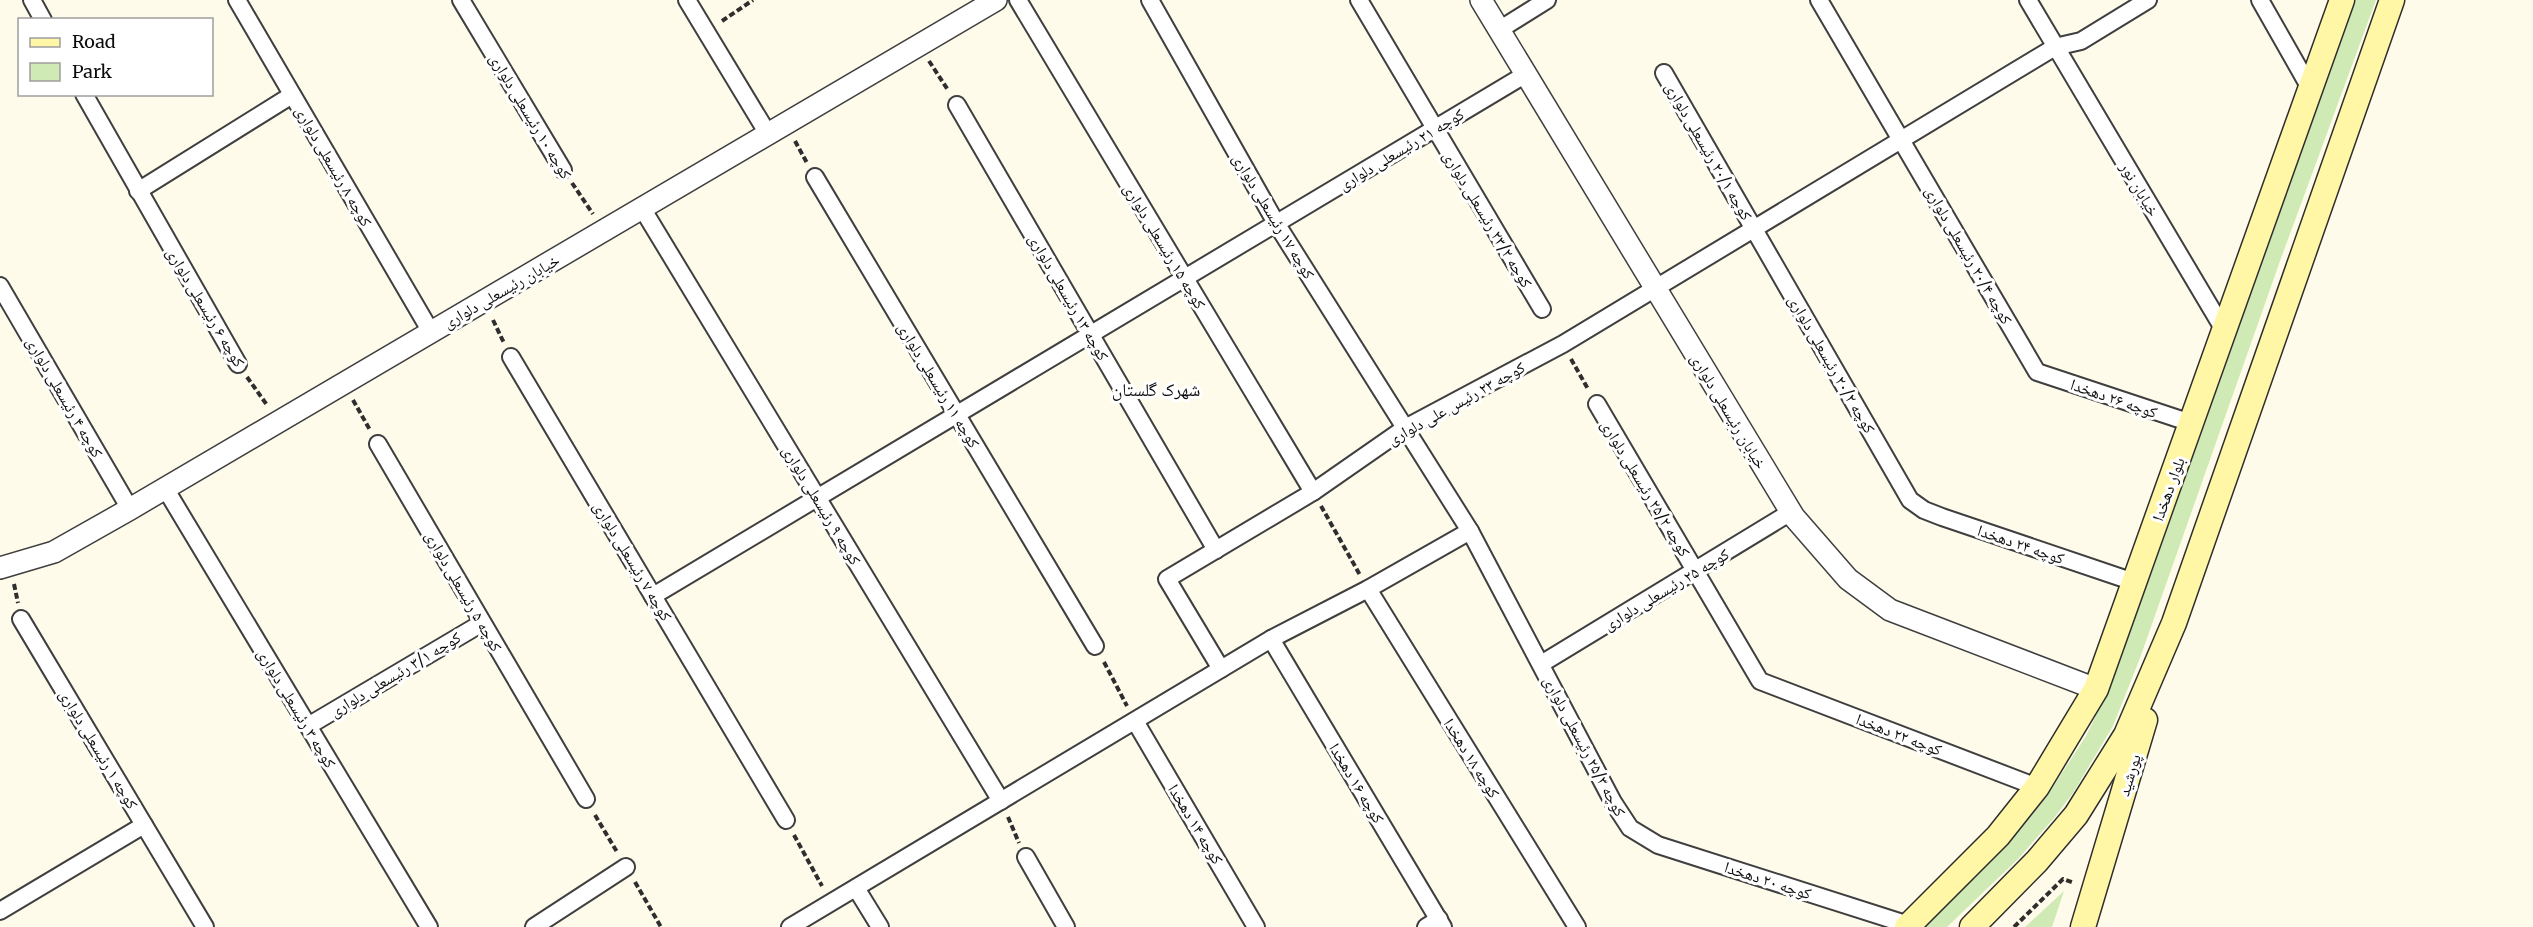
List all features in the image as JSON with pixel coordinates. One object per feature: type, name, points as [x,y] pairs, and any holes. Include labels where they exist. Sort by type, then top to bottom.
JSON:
[{"type":"main road","name":"بلوار دهخدا","points":[[1908,926],[1998,836],[2037,787],[2096,689],[2342,0]]},
{"type":"main road","points":[[1972,927],[2037,861],[2076,815],[2126,735],[2174,623],[2392,0]]},
{"type":"main road","name":"پورشید","points":[[2083,927],[2174,623]]},
{"type":"street","points":[[32,0],[42,18]]},
{"type":"street","name":"کوچه ۸ رئیسعلی دلواری","points":[[237,0],[431,332]]},
{"type":"street","name":"کوچه ۱۰ رئیسعلی دلواری","points":[[461,0],[563,170]]},
{"type":"street","points":[[687,0],[706,32],[777,129]]},
{"type":"street","name":"خیابان رئیسعلی دلواری","points":[[5,566],[54,552],[130,509],[996,0]]},
{"type":"street","name":"کوچه ۱۵ رئیسعلی دلواری","points":[[1017,0],[1313,492]]},
{"type":"street","name":"کوچه ۱۷ رئیسعلی دلواری","points":[[1150,0],[1276,223],[1470,531]]},
{"type":"street","name":"کوچه ۲۳/۲ رئیسعلی دلواری","points":[[1359,0],[1542,309]]},
{"type":"street","name":"خیابان رئیسعلی دلواری","points":[[1481,0],[1791,512],[1848,579],[1890,610],[2096,689]]},
{"type":"street","points":[[1499,30],[1546,0]]},
{"type":"street","name":"خیابان نور","points":[[2028,0],[2224,330]]},
{"type":"street","name":"کوچه ۲۳ رئیس علی دلواری","points":[[1221,669],[1167,579],[1313,492],[1405,428],[1563,344],[2055,47],[2081,41],[2148,0]]},
{"type":"street","points":[[2260,0],[2310,88]]},
{"type":"street","name":"کوچه ۲۰/۴ رئیسعلی دلواری","points":[[1820,2],[2037,372]]},
{"type":"street","name":"کوچه ۲۰/۱ رئیسعلی دلواری","points":[[1664,73],[1754,228]]},
{"type":"street","name":"کوچه ۲۱ رئیسعلی دلواری","points":[[653,596],[1526,74]]},
{"type":"street","points":[[138,191],[292,95]]},
{"type":"street","name":"کوچه ۶ رئیسعلی دلواری","points":[[85,96],[238,364]]},
{"type":"street","name":"کوچه ۱۳ رئیسعلی دلواری","points":[[957,105],[1216,550]]},
{"type":"street","name":"کوچه ۱۱ رئیسعلی دلواری","points":[[815,177],[1095,646]]},
{"type":"street","name":"کوچه ۹ رئیسعلی دلواری","points":[[642,208],[1001,801]]},
{"type":"street","name":"کوچه ۲۰/۲ رئیسعلی دلواری","points":[[1754,228],[1910,500]]},
{"type":"street","name":"کوچه ۴ رئیسعلی دلواری","points":[[0,286],[7,312],[130,509]]},
{"type":"street","name":"کوچه ۷ رئیسعلی دلواری","points":[[511,357],[786,820]]},
{"type":"street","name":"کوچه ۲۶ دهخدا","points":[[2037,372],[2191,423]]},
{"type":"street","name":"کوچه ۲۵/۲ رئیسعلی دلواری","points":[[1597,404],[1760,681]]},
{"type":"street","name":"کوچه ۵ رئیسعلی دلواری","points":[[378,444],[586,799]]},
{"type":"street","name":"کوچه ۳ رئیسعلی دلواری","points":[[165,488],[429,927]]},
{"type":"street","name":"کوچه ۲۴ دهخدا","points":[[1910,500],[1924,510],[1942,517],[2134,582]]},
{"type":"street","name":"کوچه ۲۵ رئیسعلی دلواری","points":[[1541,664],[1696,572],[1791,512]]},
{"type":"street","points":[[790,927],[1271,639],[1368,589],[1470,531]]},
{"type":"street","name":"کوچه ۲۵/۳ رئیسعلی دلواری","points":[[1470,531],[1613,802],[1630,828]]},
{"type":"street","name":"کوچه ۱۸ دهخدا","points":[[1368,589],[1577,927]]},
{"type":"street","name":"کوچه ۱ رئیسعلی دلواری","points":[[21,619],[205,927]]},
{"type":"street","name":"کوچه ۳/۱ رئیسعلی دلواری","points":[[308,726],[482,623]]},
{"type":"street","name":"کوچه ۱۶ دهخدا","points":[[1271,639],[1436,924]]},
{"type":"street","name":"کوچه ۲۲ دهخدا","points":[[1760,681],[2037,787]]},
{"type":"street","name":"کوچه ۱۴ دهخدا","points":[[1135,721],[1256,927]]},
{"type":"street","points":[[0,911],[144,825]]},
{"type":"street","name":"کوچه ۲۰ دهخدا","points":[[1630,828],[1658,845],[1908,926]]},
{"type":"street","points":[[1026,857],[1066,927]]},
{"type":"street","points":[[534,927],[552,922],[626,867]]},
{"type":"street","points":[[856,888],[880,927]]},
{"type":"path","points":[[706,32],[753,0]]},
{"type":"path","points":[[919,45],[957,105]]},
{"type":"path","points":[[777,129],[815,177]]},
{"type":"path","name":"کوچه ۱۰ رئیسعلی دلواری","points":[[563,170],[604,230]]},
{"type":"path","points":[[484,301],[511,357]]},
{"type":"path","points":[[1563,344],[1597,404]]},
{"type":"path","name":"کوچه ۶ رئیسعلی دلواری","points":[[238,364],[278,422]]},
{"type":"path","points":[[343,384],[378,444]]},
{"type":"path","points":[[1313,492],[1368,589]]},
{"type":"path","points":[[5,566],[21,619]]},
{"type":"path","points":[[1095,646],[1135,721]]},
{"type":"path","points":[[586,799],[661,927]]},
{"type":"path","points":[[1001,801],[1026,857]]},
{"type":"path","points":[[786,820],[831,903]]},
{"type":"path","points":[[2014,927],[2063,879]]},
{"type":"green space","points":[[2356,0],[2376,0],[2280,261],[2140,658],[2113,726],[2073,793],[2018,859],[1947,927],[1923,927],[2007,844],[2047,796],[2086,736],[2106,695]]},
{"type":"green space","points":[[2064,891],[2052,927],[2025,927]]},
{"type":"district","name":"شهرک گلستان","points":[[1156,389]]}]
